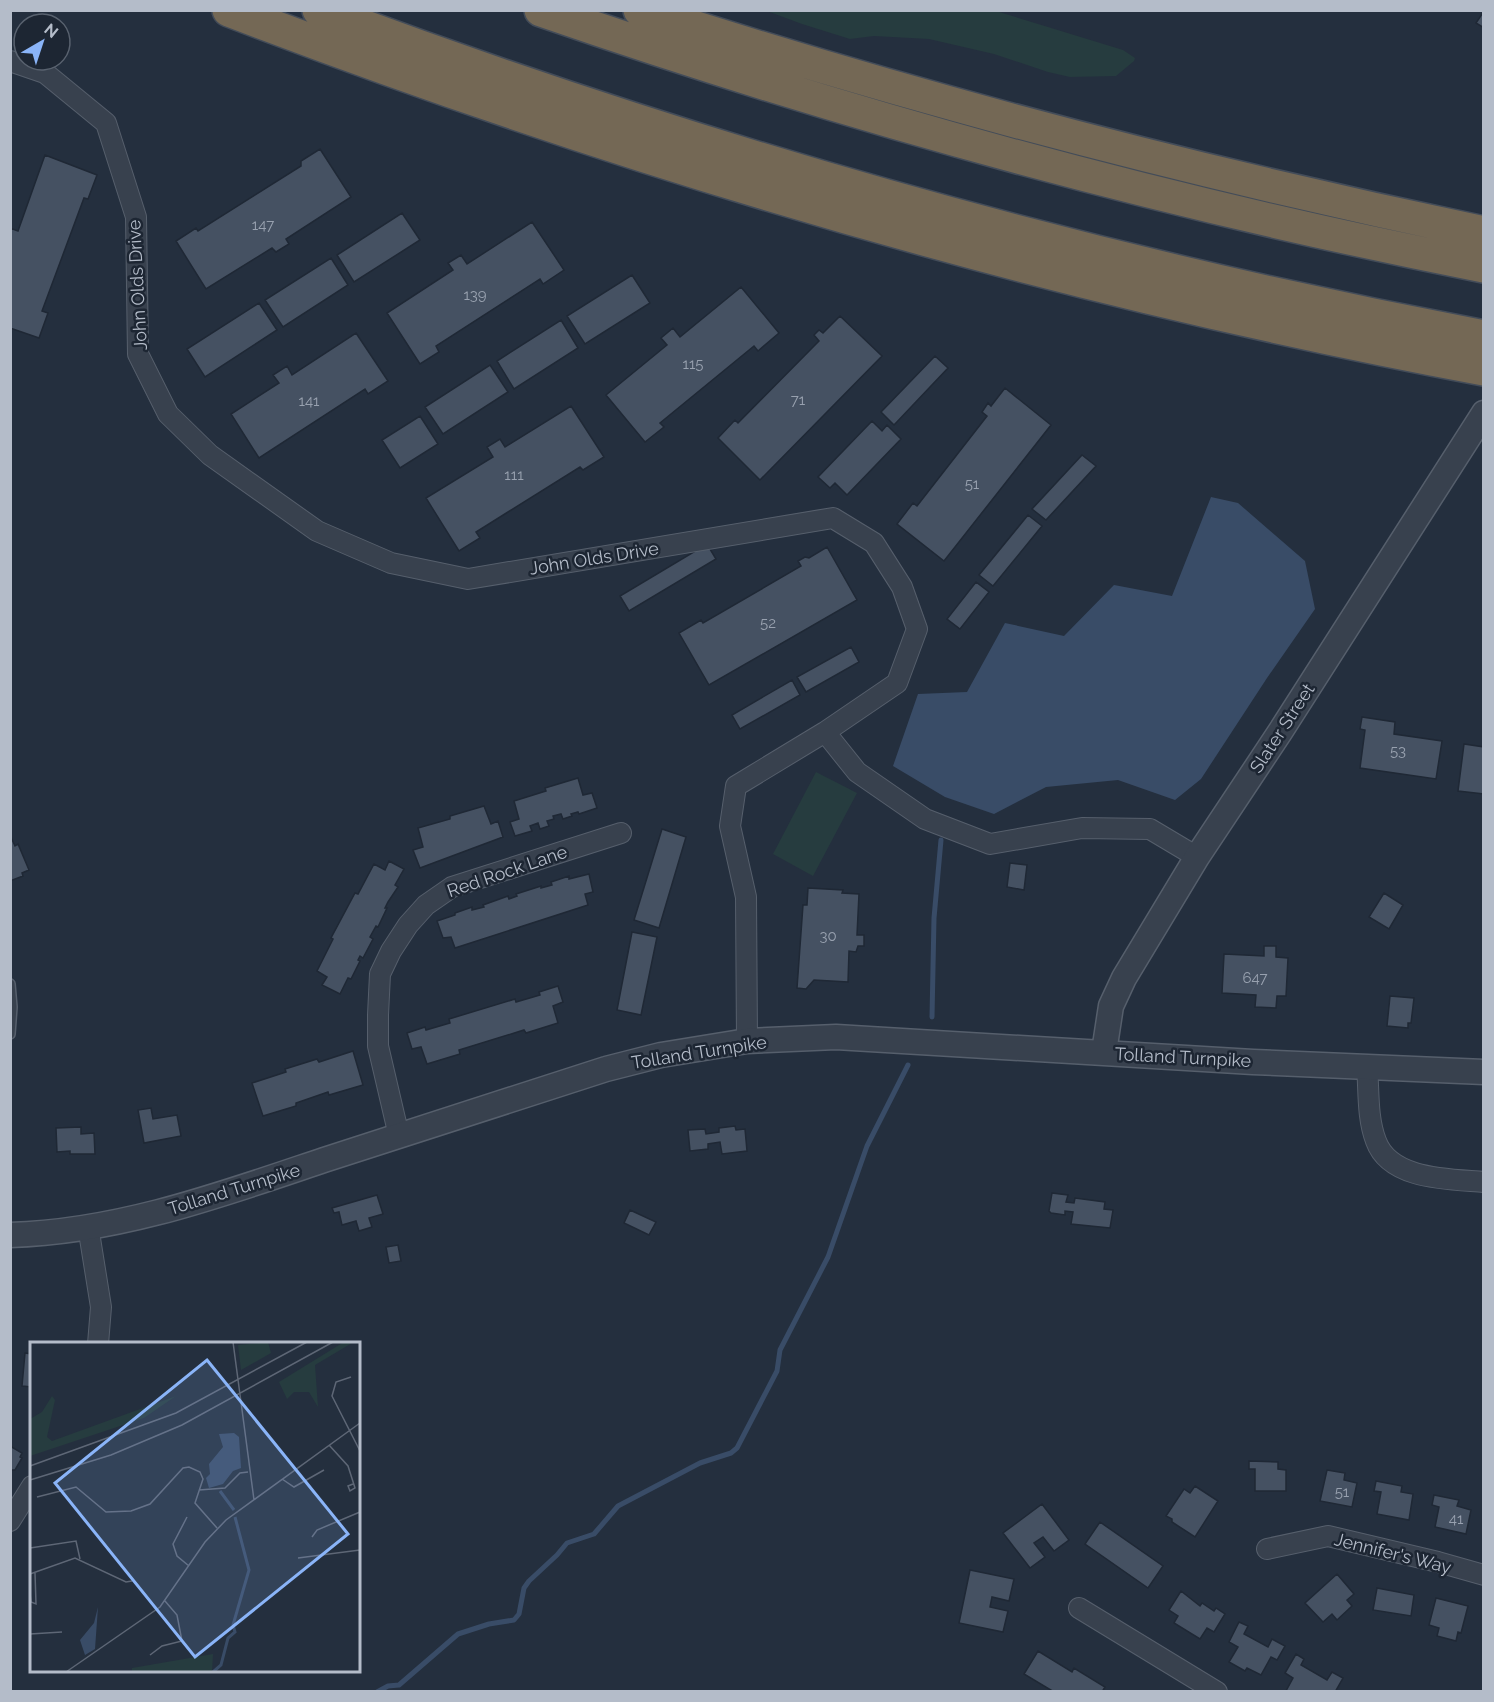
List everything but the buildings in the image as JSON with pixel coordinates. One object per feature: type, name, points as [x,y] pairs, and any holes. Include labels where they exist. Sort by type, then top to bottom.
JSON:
[{"type":"highway","points":[[229,10],[469,98],[628,150],[850,218],[1032,267],[1238,318],[1469,367]]},
{"type":"highway","points":[[319,10],[607,110],[894,197],[1192,275],[1477,336]]},
{"type":"highway","points":[[541,10],[806,96],[1053,166],[1301,227],[1484,266]]},
{"type":"highway","points":[[640,10],[864,80],[1015,122],[1221,175],[1484,233]]},
{"type":"street","name":"John Olds Drive","points":[[10,62],[45,73],[106,123],[136,217],[138,354],[168,414],[210,455],[317,531],[391,562],[468,579],[833,518],[874,543],[902,587],[917,629],[897,683],[825,732],[735,786],[730,826],[746,897],[747,1041]]},
{"type":"street","name":"Slater Street","points":[[1104,1052],[1111,1006],[1124,978],[1197,857],[1280,732],[1484,413]]},
{"type":"street","points":[[825,732],[857,772],[925,819],[990,844],[1082,828],[1150,829],[1197,857]]},
{"type":"street","name":"Red Rock Lane","points":[[399,1136],[378,1046],[378,1015],[380,974],[391,951],[408,925],[426,905],[452,887],[621,833]]},
{"type":"street","name":"Tolland Turnpike","points":[[10,1235],[120,1222],[222,1194],[606,1069],[661,1055],[747,1041],[836,1037],[1484,1072]]},
{"type":"street","points":[[1367,1066],[1373,1132],[1384,1155],[1395,1164],[1417,1173],[1484,1182]]},
{"type":"street","points":[[88,1226],[101,1307],[98,1342]]},
{"type":"street","points":[[10,1521],[30,1489]]},
{"type":"street","name":"Jennifer's Way","points":[[1267,1549],[1328,1536],[1484,1575]]},
{"type":"street","points":[[1078,1608],[1217,1692]]},
{"type":"lane","points":[[10,984],[12,1007],[10,1034]]},
{"type":"green space","points":[[767,11],[996,11],[1123,50],[1135,58],[1116,76],[1070,77],[994,54],[929,39],[874,36],[850,39]]},
{"type":"green space","points":[[816,772],[857,793],[813,876],[773,854]]},
{"type":"water","points":[[1211,497],[1238,503],[1305,561],[1315,609],[1201,779],[1175,800],[1118,780],[1046,787],[994,814],[945,797],[893,766],[918,694],[967,692],[1005,623],[1064,636],[1114,585],[1172,596]]},
{"type":"waterway","points":[[932,1017],[934,918],[941,840]]},
{"type":"waterway","points":[[377,1692],[388,1686],[399,1685],[458,1634],[489,1624],[514,1620],[519,1614],[524,1588],[529,1581],[567,1543],[594,1534],[618,1506],[700,1463],[731,1453],[737,1448],[777,1371],[780,1350],[828,1257],[867,1146],[908,1065]]}]
